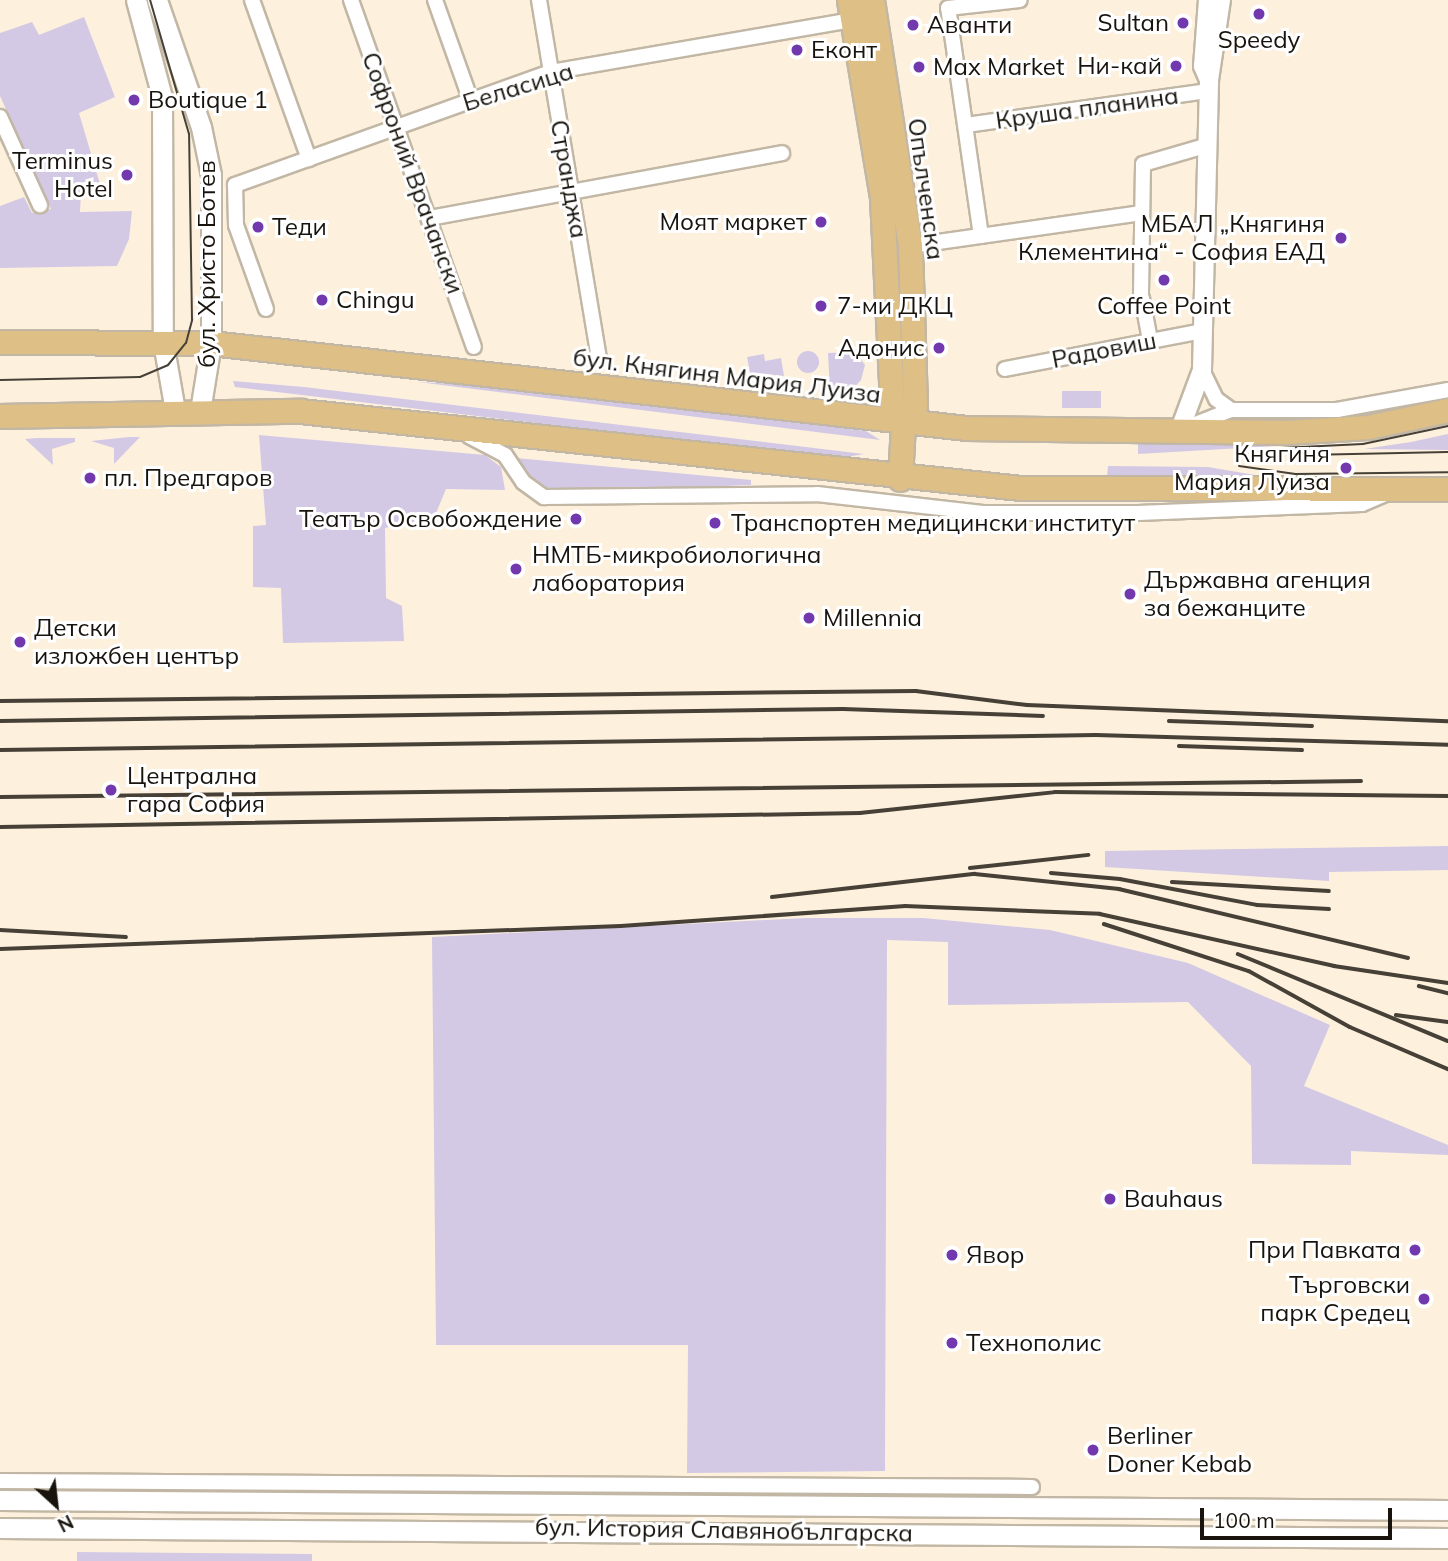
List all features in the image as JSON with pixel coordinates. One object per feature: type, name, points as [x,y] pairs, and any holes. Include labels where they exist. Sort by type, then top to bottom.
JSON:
[{"type":"main road","name":"бул. Христо Ботев","points":[[136,0],[162,97],[163,342],[175,411]]},
{"type":"main road","name":"бул. Христо Ботев","points":[[157,0],[207,149],[211,344],[200,411]]},
{"type":"main road","name":"Опълченска","points":[[872,0],[910,246],[915,406],[903,424],[900,479]]},
{"type":"main road","name":"Опълченска","points":[[850,10],[882,198],[892,404],[903,424]]},
{"type":"main road","name":"бул. Княгиня Мария Луиза","points":[[0,342],[211,344],[476,369],[903,424],[1179,432],[1368,427],[1448,410]]},
{"type":"main road","points":[[0,416],[200,411],[428,422],[900,479],[1020,488],[1448,489]]},
{"type":"main road","name":"бул. История Славянобългарска","points":[[0,1500],[1448,1510]]},
{"type":"main road","name":"бул. История Славянобългарска","points":[[0,1528],[1448,1538]]},
{"type":"street","points":[[252,0],[309,159]]},
{"type":"street","name":"Софроний Врачански","points":[[351,0],[474,347]]},
{"type":"street","points":[[435,0],[471,101]]},
{"type":"street","name":"Странджа","points":[[539,0],[599,357]]},
{"type":"street","points":[[981,236],[948,8],[1020,0]]},
{"type":"street","points":[[1208,0],[1203,66],[1209,86]]},
{"type":"street","points":[[1179,432],[1202,370],[1209,86],[1221,0]]},
{"type":"street","name":"Беласица","points":[[235,185],[551,72],[850,10]]},
{"type":"street","name":"Круша планина","points":[[965,125],[1209,86]]},
{"type":"street","points":[[0,117],[40,205]]},
{"type":"street","points":[[1150,340],[1142,296],[1143,164],[1208,145]]},
{"type":"street","points":[[429,218],[782,153]]},
{"type":"street","name":"бул. Христо Ботев","points":[[235,185],[236,225],[266,309]]},
{"type":"street","points":[[910,246],[1142,213]]},
{"type":"street","name":"Радовиш","points":[[1005,369],[1202,331]]},
{"type":"street","points":[[1202,370],[1216,399],[1231,410]]},
{"type":"street","points":[[1179,432],[1231,410],[1337,410],[1448,390]]},
{"type":"street","points":[[428,422],[499,451],[544,497],[817,494],[985,513],[1124,513],[1362,503],[1400,489]]},
{"type":"street","name":"бул. История Славянобългарска","points":[[0,1481],[1032,1488]]},
{"type":"shaded area","points":[[84,17],[115,97],[79,113],[102,191],[81,192],[80,212],[132,211],[129,239],[117,266],[0,268],[0,206],[24,197],[32,213],[51,209],[0,96],[0,33],[32,22],[39,35]]},
{"type":"shaded area","points":[[808,351],[818,358],[819,362],[812,372],[808,373],[798,366],[797,362],[804,352]]},
{"type":"shaded area","points":[[855,352],[865,365],[861,380],[849,393],[830,393],[828,353]]},
{"type":"shaded area","points":[[764,354],[765,361],[781,358],[784,376],[750,373],[747,357]]},
{"type":"shaded area","points":[[233,381],[304,387],[864,454],[834,459],[235,387]]},
{"type":"shaded area","points":[[418,382],[523,387],[866,431],[880,440]]},
{"type":"shaded area","points":[[1062,391],[1101,391],[1101,408],[1062,408]]},
{"type":"shaded area","points":[[1448,396],[1448,401],[1367,417],[1224,419],[1329,416]]},
{"type":"shaded area","points":[[1448,434],[1448,450],[1364,449],[1411,442]]},
{"type":"shaded area","points":[[259,435],[485,455],[501,467],[505,490],[446,489],[434,518],[385,528],[386,598],[402,606],[404,641],[283,643],[281,588],[253,587],[253,526],[266,525]]},
{"type":"shaded area","points":[[140,437],[114,464],[114,448],[91,441]]},
{"type":"shaded area","points":[[75,438],[75,442],[52,449],[53,465],[25,439]]},
{"type":"shaded area","points":[[1138,443],[1242,443],[1276,446],[1138,454]]},
{"type":"shaded area","points":[[516,458],[751,480],[751,485],[550,493],[528,480]]},
{"type":"shaded area","points":[[1108,466],[1208,467],[1267,477],[1107,477]]},
{"type":"shaded area","points":[[1448,846],[1448,870],[1329,872],[1329,881],[1105,867],[1105,851]]},
{"type":"shaded area","points":[[805,918],[923,918],[1050,930],[1188,963],[1330,1025],[1304,1086],[1448,1145],[1448,1155],[1351,1151],[1351,1165],[1252,1164],[1251,1066],[1188,1002],[948,1005],[948,942],[887,940],[885,1471],[687,1473],[688,1345],[436,1345],[432,937]]},
{"type":"shaded area","points":[[77,1552],[312,1554],[312,1561],[77,1561]]},
{"type":"tram line","points":[[0,380],[140,377],[168,365],[186,343],[192,320],[189,134],[150,0]]},
{"type":"tram line","points":[[1238,457],[1280,448],[1363,444],[1448,426]]},
{"type":"tram line","points":[[1305,455],[1448,452]]},
{"type":"tram line","points":[[1239,466],[1295,474],[1448,472]]},
{"type":"railway","points":[[0,701],[916,691],[1027,705],[1448,721]]},
{"type":"railway","points":[[0,721],[843,709],[1043,716]]},
{"type":"railway","points":[[1169,721],[1312,726]]},
{"type":"railway","points":[[0,750],[1096,735],[1448,745]]},
{"type":"railway","points":[[1179,746],[1302,750]]},
{"type":"railway","points":[[0,797],[1361,781]]},
{"type":"railway","points":[[0,827],[860,813],[1055,792],[1448,796]]},
{"type":"railway","points":[[970,868],[1088,855]]},
{"type":"railway","points":[[1051,873],[1120,879],[1257,905],[1329,909]]},
{"type":"railway","points":[[772,897],[975,874],[1119,889],[1408,958]]},
{"type":"railway","points":[[1172,882],[1329,891]]},
{"type":"railway","points":[[0,949],[621,926],[905,906],[1100,914],[1334,966],[1448,983]]},
{"type":"railway","points":[[1104,924],[1249,971],[1350,1027],[1448,1069]]},
{"type":"railway","points":[[0,930],[126,937]]},
{"type":"railway","points":[[1238,954],[1448,1041]]},
{"type":"railway","points":[[1419,986],[1448,993]]},
{"type":"railway","points":[[1396,1015],[1448,1022]]},
{"type":"place","name":"Speedy","points":[[1259,14]]},
{"type":"place","name":"Sultan","points":[[1183,23]]},
{"type":"place","name":"Аванти","points":[[913,25]]},
{"type":"place","name":"Еконт","points":[[797,50]]},
{"type":"place","name":"Ни-кай","points":[[1176,66]]},
{"type":"place","name":"Max Market","points":[[919,67]]},
{"type":"place","name":"Boutique 1","points":[[134,100]]},
{"type":"place","name":"Terminus Hotel","points":[[127,175]]},
{"type":"place","name":"Моят маркет","points":[[821,222]]},
{"type":"place","name":"Теди","points":[[258,227]]},
{"type":"place","name":"МБАЛ „Княгиня Клементина“ - София ЕАД","points":[[1341,238]]},
{"type":"place","name":"Coffee Point","points":[[1164,280]]},
{"type":"place","name":"Chingu","points":[[322,300]]},
{"type":"place","name":"7-ми ДКЦ","points":[[821,306]]},
{"type":"place","name":"Адонис","points":[[939,348]]},
{"type":"place","name":"Княгиня Мария Луиза","points":[[1346,468]]},
{"type":"place","name":"пл. Предгаров","points":[[90,478]]},
{"type":"place","name":"Театър Освобождение","points":[[576,519]]},
{"type":"place","name":"Транспортен медицински институт","points":[[715,523]]},
{"type":"place","name":"НМТБ-микробиологична лаборатория","points":[[516,569]]},
{"type":"place","name":"Държавна агенция за бежанците","points":[[1130,594]]},
{"type":"place","name":"Millennia","points":[[809,618]]},
{"type":"place","name":"Детски изложбен център","points":[[20,642]]},
{"type":"place","name":"Централна гара София","points":[[111,790]]},
{"type":"place","name":"Bauhaus","points":[[1110,1199]]},
{"type":"place","name":"При Павката","points":[[1415,1250]]},
{"type":"place","name":"Явор","points":[[952,1255]]},
{"type":"place","name":"Търговски парк Средец","points":[[1424,1299]]},
{"type":"place","name":"Технополис","points":[[952,1343]]},
{"type":"place","name":"Berliner Doner Kebab","points":[[1093,1450]]}]
